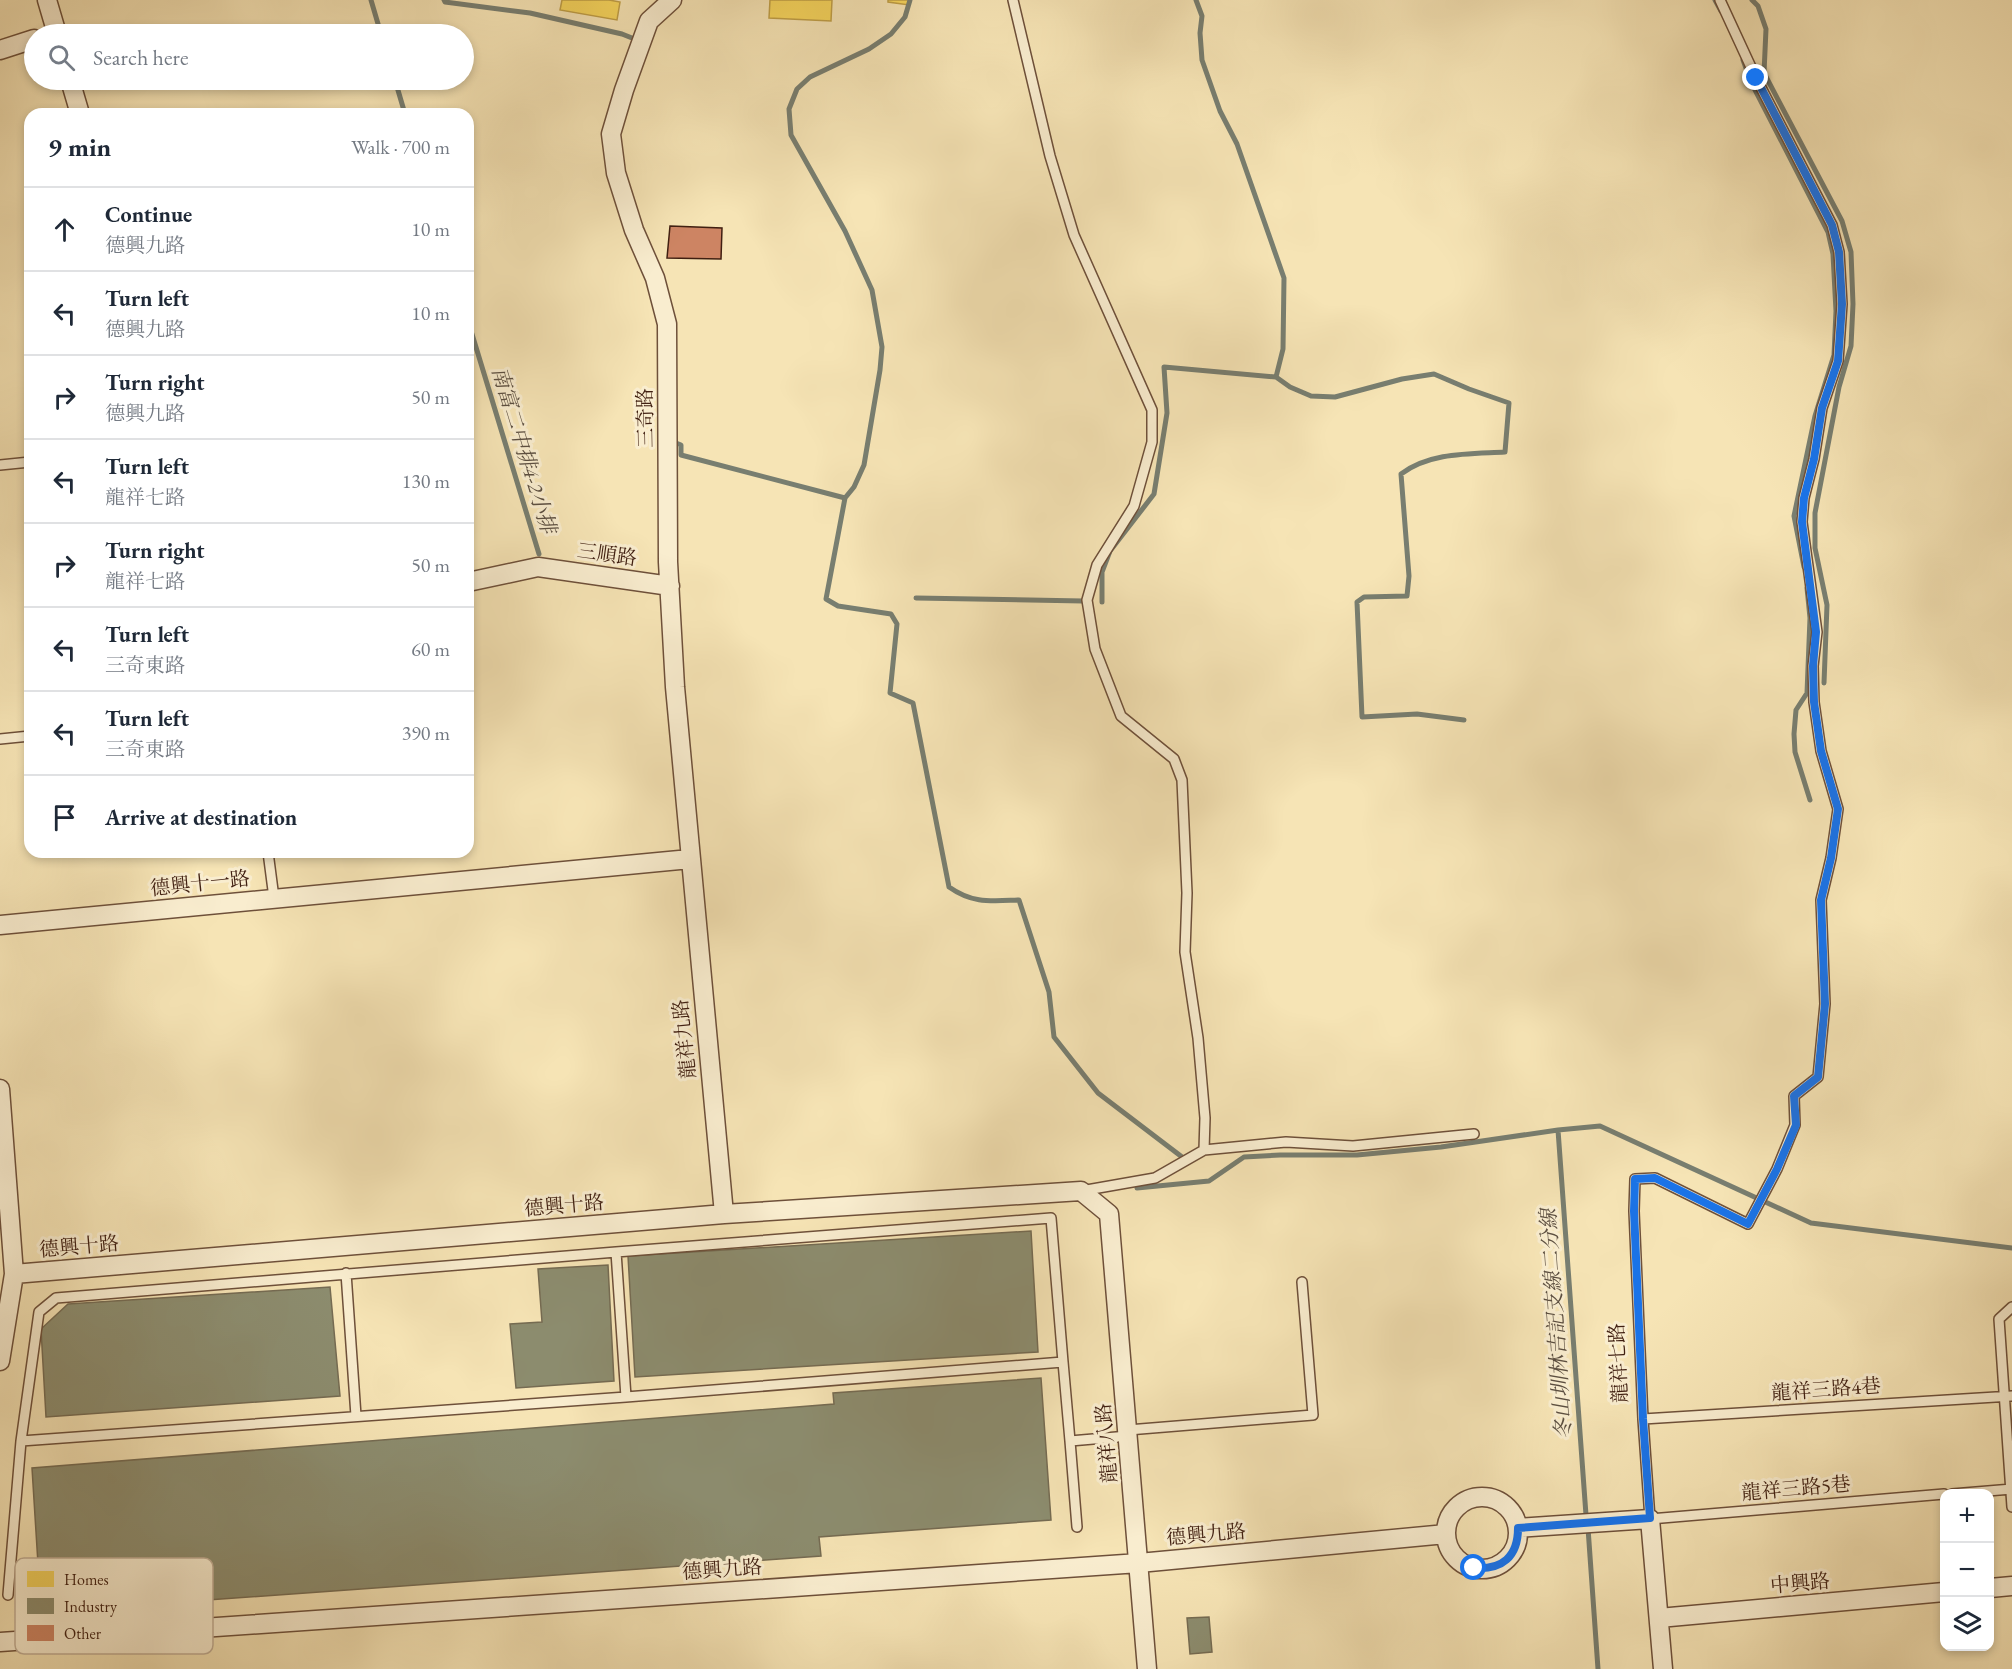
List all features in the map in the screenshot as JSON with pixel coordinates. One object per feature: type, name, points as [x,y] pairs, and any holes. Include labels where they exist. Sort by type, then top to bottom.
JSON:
[{"type":"street","points":[[47,0],[52,24]]},
{"type":"street","name":"三奇路","points":[[672,0],[649,21],[611,134],[616,173],[634,230],[655,278],[667,324],[668,562],[675,687],[690,859]]},
{"type":"street","points":[[0,50],[24,42]]},
{"type":"street","points":[[73,90],[78,108]]},
{"type":"street","name":"三順路","points":[[474,581],[538,567],[670,586]]},
{"type":"street","name":"德興十一路","points":[[0,925],[690,859]]},
{"type":"street","name":"龍祥九路","points":[[690,859],[724,1214]]},
{"type":"street","points":[[0,1089],[14,1274],[0,1361]]},
{"type":"street","name":"德興十路","points":[[14,1274],[724,1214],[1081,1191]]},
{"type":"street","name":"龍祥八路","points":[[1081,1191],[1109,1214],[1148,1669]]},
{"type":"street","points":[[1486,1497],[1497,1500],[1508,1507],[1515,1517],[1518,1528],[1518,1540],[1514,1551],[1507,1560],[1497,1566],[1485,1569],[1463,1564],[1448,1546],[1446,1534],[1453,1511],[1462,1503],[1474,1498],[1486,1497]]},
{"type":"street","points":[[1518,1528],[1650,1518]]},
{"type":"street","name":"龍祥七路","points":[[1650,1518],[1663,1669]]},
{"type":"street","name":"德興九路","points":[[213,1627],[1140,1563],[1446,1534]]},
{"type":"street","points":[[1994,1588],[2012,1586]]},
{"type":"street","name":"中興路","points":[[1659,1618],[1940,1592]]},
{"type":"street","name":"德興九路","points":[[0,1642],[15,1641]]},
{"type":"lane","points":[[1013,0],[1050,156],[1074,235],[1152,410],[1152,442],[1134,506],[1097,565],[1087,600],[1095,649],[1121,716],[1174,759],[1182,780],[1187,893],[1185,952],[1198,1038],[1204,1150]]},
{"type":"lane","name":"龍祥七路","points":[[1650,1518],[1643,1419],[1634,1211],[1635,1179],[1655,1178],[1748,1224],[1777,1169],[1796,1125],[1794,1096],[1818,1077],[1825,1004],[1821,900],[1831,858],[1838,809],[1821,751],[1814,702],[1813,666],[1816,632],[1802,522],[1804,498],[1814,459],[1822,408],[1838,361],[1842,304],[1839,252],[1832,225],[1756,78],[1720,0]]},
{"type":"lane","points":[[0,465],[24,463]]},
{"type":"lane","points":[[0,739],[24,737]]},
{"type":"lane","points":[[269,858],[274,898]]},
{"type":"lane","points":[[1081,1191],[1155,1178],[1204,1150],[1286,1142],[1353,1146],[1474,1134]]},
{"type":"lane","points":[[8,1595],[21,1441],[39,1312],[56,1298],[1051,1218],[1077,1527]]},
{"type":"lane","points":[[616,1252],[626,1397]]},
{"type":"lane","points":[[346,1273],[356,1416]]},
{"type":"lane","points":[[1070,1441],[1313,1415],[1302,1282]]},
{"type":"lane","points":[[2012,1308],[1999,1319],[2008,1396],[2012,1507]]},
{"type":"lane","points":[[21,1441],[626,1397],[1063,1362]]},
{"type":"lane","name":"龍祥三路4巷","points":[[1643,1419],[2008,1396]]},
{"type":"lane","points":[[1994,1490],[2011,1489]]},
{"type":"lane","name":"龍祥三路5巷","points":[[1650,1518],[1940,1494]]},
{"type":"building: Homes","points":[[562,0],[620,2],[617,20],[560,10]]},
{"type":"building: Homes","points":[[770,0],[832,0],[831,21],[769,18]]},
{"type":"building: Homes","points":[[888,0],[909,0],[909,5],[888,2]]},
{"type":"building: Industry","points":[[1031,1231],[1038,1352],[635,1377],[628,1256]]},
{"type":"building: Industry","points":[[608,1265],[614,1381],[516,1388],[510,1324],[542,1322],[538,1269]]},
{"type":"building: Industry","points":[[330,1287],[340,1396],[46,1417],[41,1329],[68,1304]]},
{"type":"building: Industry","points":[[1041,1378],[1051,1520],[819,1537],[821,1556],[213,1600],[213,1558],[38,1558],[32,1468],[834,1404],[833,1393]]},
{"type":"building: Industry","points":[[1209,1617],[1212,1652],[1190,1654],[1187,1618]]},
{"type":"building: Other","points":[[670,226],[722,228],[721,259],[667,258]]},
{"type":"waterway","name":"南富二中排4-2小排","points":[[371,0],[378,24]]},
{"type":"waterway","points":[[444,0],[445,2],[530,13],[622,34],[637,40]]},
{"type":"waterway","points":[[910,0],[905,17],[891,34],[869,49],[810,77],[797,89],[789,109],[791,135],[845,231],[872,290],[882,347],[864,465],[854,487],[845,498],[826,599],[838,606],[891,614],[897,624],[890,693],[913,703],[949,887],[974,899],[1019,900],[1049,992],[1054,1037],[1098,1093],[1186,1160]]},
{"type":"waterway","points":[[1196,0],[1202,16],[1200,33],[1202,60],[1220,111],[1237,144],[1284,278],[1283,349],[1276,377],[1290,387],[1311,396],[1335,397],[1402,379],[1434,374],[1509,403],[1505,452],[1451,455],[1425,462],[1401,474],[1409,576],[1407,596],[1364,597],[1357,602],[1362,717],[1417,714],[1464,720]]},
{"type":"waterway","points":[[1715,0],[1721,11]]},
{"type":"waterway","points":[[1752,0],[1758,6],[1766,29],[1764,73],[1842,221],[1851,252],[1853,304],[1851,346],[1839,387],[1815,513],[1815,548],[1827,605],[1824,683]]},
{"type":"waterway","points":[[1743,60],[1751,82],[1828,232],[1833,254],[1836,311],[1834,355],[1815,416],[1794,516],[1804,567]]},
{"type":"waterway","name":"南富二中排4-2小排","points":[[398,90],[403,108]]},
{"type":"waterway","name":"南富二中排4-2小排","points":[[474,341],[539,554]]},
{"type":"waterway","points":[[1102,602],[1102,572],[1110,551],[1154,494],[1167,413],[1164,367],[1276,377]]},
{"type":"waterway","points":[[671,441],[681,445],[681,455],[845,498]]},
{"type":"waterway","points":[[1807,588],[1810,618],[1807,693],[1796,710],[1794,734],[1795,752],[1810,800]]},
{"type":"waterway","points":[[916,598],[1083,601]]},
{"type":"waterway","points":[[1137,1188],[1209,1181],[1244,1157],[1357,1155],[1441,1147],[1600,1126],[1811,1223],[2012,1248]]},
{"type":"waterway","name":"冬山圳林吉記支線二分線","points":[[1558,1130],[1586,1515]]},
{"type":"waterway","name":"冬山圳林吉記支線二分線","points":[[1588,1528],[1598,1669]]},
{"type":"route","points":[[1474,1568],[1485,1569],[1507,1560],[1518,1540],[1518,1528],[1650,1518],[1643,1419],[1634,1211],[1635,1179],[1655,1178],[1748,1224],[1777,1169],[1796,1125],[1794,1096],[1818,1077],[1825,1004],[1821,900],[1831,858],[1838,809],[1821,751],[1814,702],[1813,666],[1816,632],[1802,522],[1804,498],[1814,459],[1822,408],[1838,361],[1842,304],[1839,252],[1832,225],[1756,78]]}]
